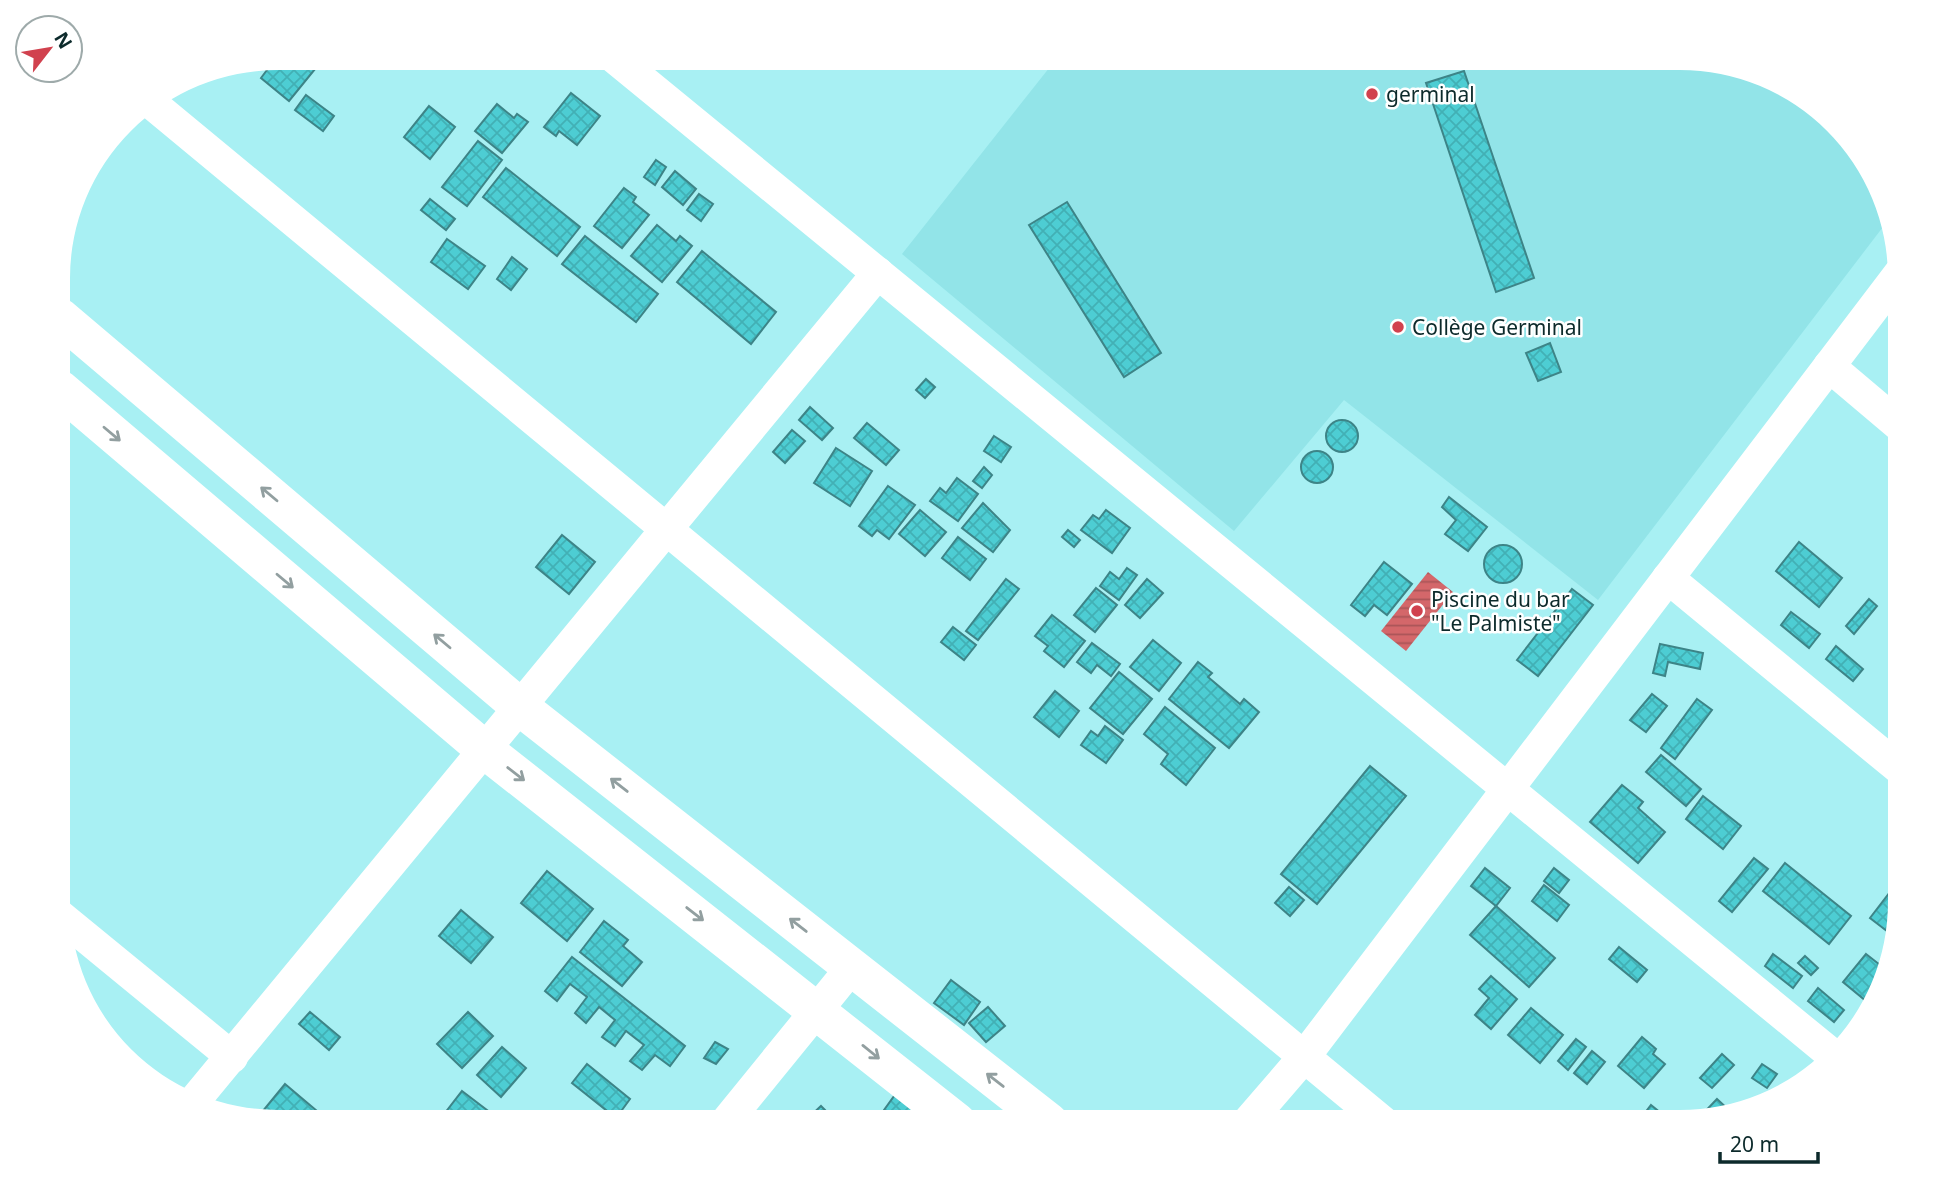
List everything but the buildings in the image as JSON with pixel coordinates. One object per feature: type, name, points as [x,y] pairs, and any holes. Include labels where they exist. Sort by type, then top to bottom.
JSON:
[{"type":"main road","points":[[70,325],[520,707],[1034,1110]]},
{"type":"main road","points":[[70,397],[485,750],[818,1009],[942,1110]]},
{"type":"street","points":[[630,70],[1826,1049]]},
{"type":"street","points":[[158,108],[1368,1110]]},
{"type":"street","points":[[200,1095],[878,272]]},
{"type":"street","points":[[1258,1110],[1304,1057],[1888,289]]},
{"type":"street","points":[[1829,366],[1888,416]]},
{"type":"street","points":[[1668,578],[1888,759]]},
{"type":"street","points":[[72,926],[232,1057]]},
{"type":"street","points":[[736,1110],[852,967]]},
{"type":"shaded area","name":"Collège Germinal","points":[[1048,70],[1680,70],[1734,77],[1784,98],[1807,113],[1827,131],[1853,162],[1867,186],[1882,229],[1598,600],[1344,400],[1234,531],[902,254]]},
{"type":"shaded area","name":"Piscine du bar \"Le Palmiste\"","points":[[1428,572],[1453,592],[1406,651],[1381,631]]},
{"type":"place","name":"germinal","points":[[1372,94]]},
{"type":"place","name":"Collège Germinal","points":[[1398,327]]},
{"type":"place","name":"Piscine du bar \"Le Palmiste\"","points":[[1417,611]]}]
